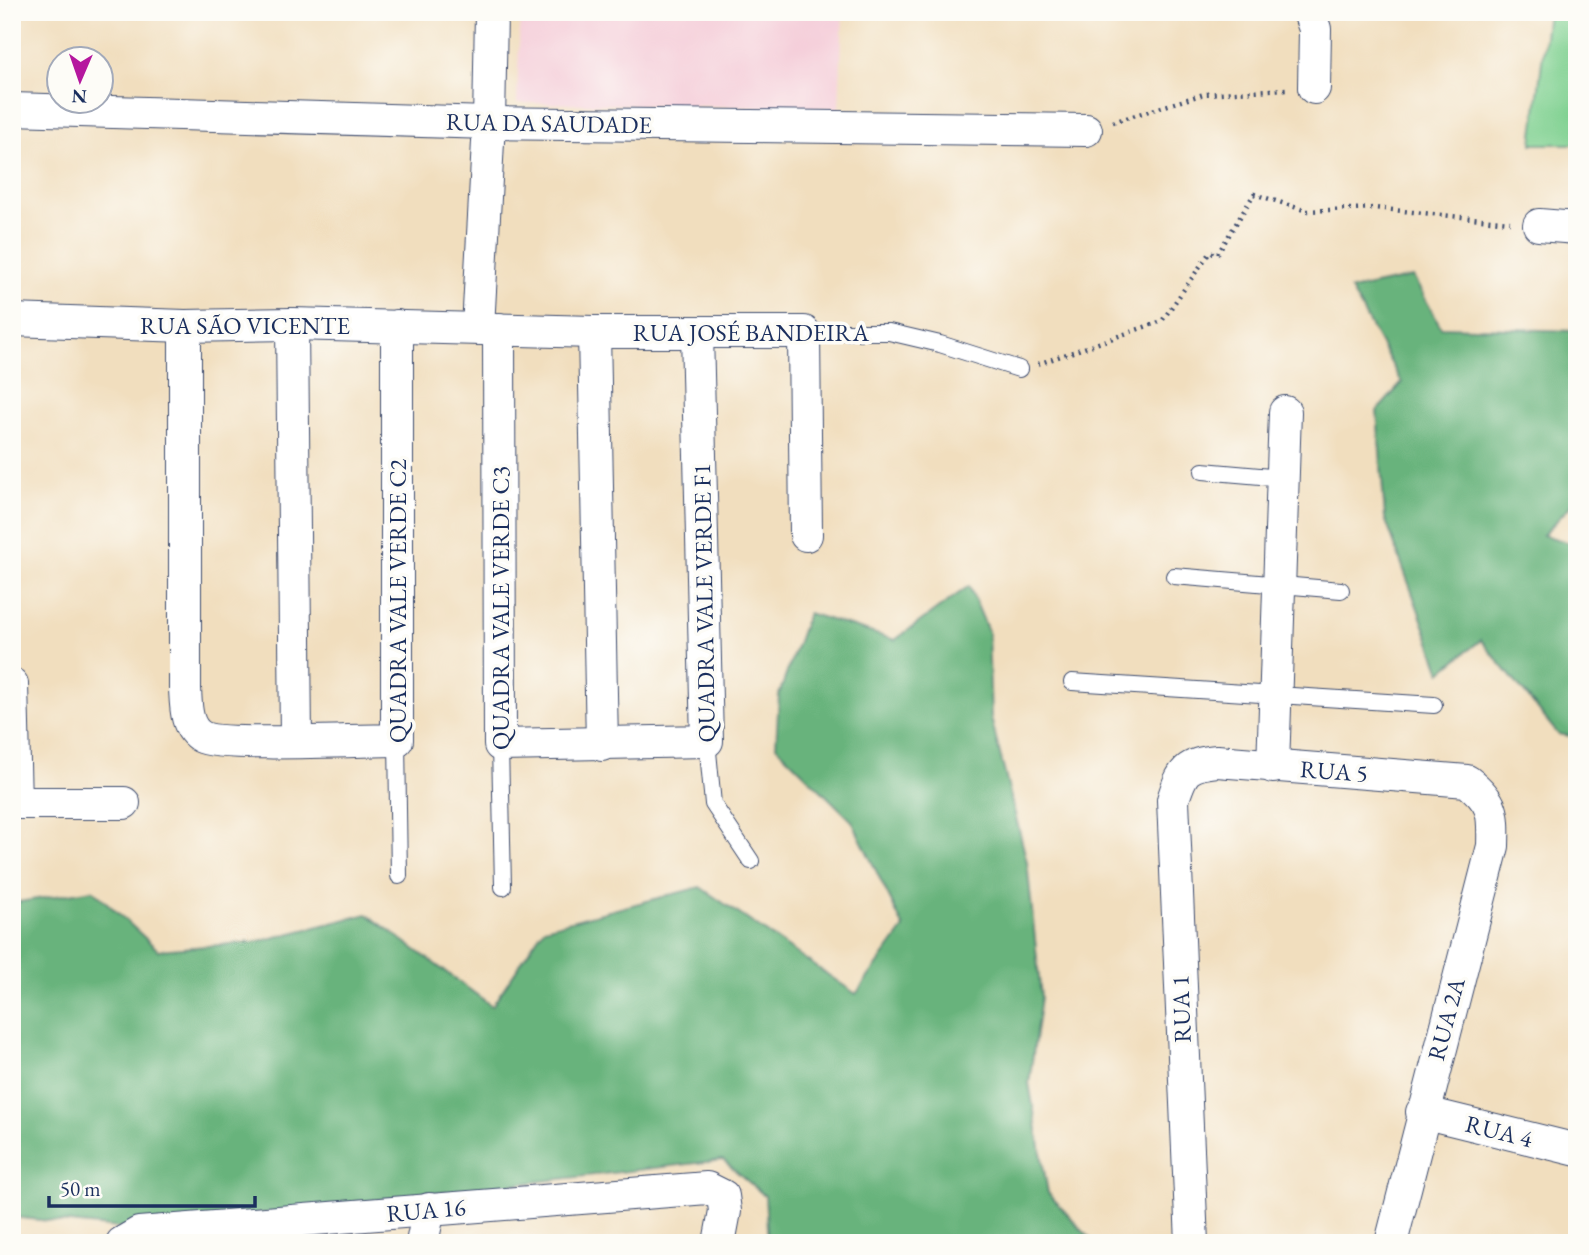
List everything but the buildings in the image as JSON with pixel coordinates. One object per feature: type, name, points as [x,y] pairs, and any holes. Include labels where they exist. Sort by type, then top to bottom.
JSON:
[{"type":"street","name":"QUADRA VALE VERDE C3","points":[[491,12],[488,328],[500,745]]},
{"type":"street","points":[[1309,12],[1315,29],[1314,88]]},
{"type":"street","name":"RUA DA SAUDADE","points":[[12,108],[489,123],[1086,130]]},
{"type":"street","points":[[1539,225],[1577,228]]},
{"type":"street","name":"RUA SÃO VICENTE","points":[[12,320],[185,326],[292,324],[488,328]]},
{"type":"street","points":[[292,324],[296,741]]},
{"type":"street","points":[[185,326],[185,688],[191,727],[202,737],[216,741],[397,740]]},
{"type":"street","name":"QUADRA VALE VERDE C2","points":[[397,326],[397,740]]},
{"type":"street","name":"RUA JOSÉ BANDEIRA","points":[[488,328],[594,332],[804,332]]},
{"type":"street","points":[[594,332],[602,745]]},
{"type":"street","points":[[804,332],[806,535]]},
{"type":"street","name":"QUADRA VALE VERDE F1","points":[[697,333],[707,741]]},
{"type":"street","points":[[1273,767],[1284,412]]},
{"type":"street","points":[[12,684],[14,803],[124,803]]},
{"type":"street","points":[[500,745],[707,741]]},
{"type":"street","name":"RUA 5","points":[[1181,776],[1195,763],[1217,761],[1467,781],[1487,796]]},
{"type":"street","name":"RUA 1","points":[[1181,776],[1173,800],[1192,1243]]},
{"type":"street","name":"RUA 2A","points":[[1391,1243],[1422,1112],[1493,846],[1494,818],[1487,796]]},
{"type":"street","name":"RUA 4","points":[[1422,1112],[1577,1150]]},
{"type":"street","name":"RUA 16","points":[[125,1240],[139,1233],[707,1188],[723,1196],[725,1211],[719,1243]]},
{"type":"street","points":[[422,1243],[429,1209]]},
{"type":"lane","name":"RUA JOSÉ BANDEIRA","points":[[804,332],[889,332],[911,336],[1019,369]]},
{"type":"lane","points":[[1203,471],[1282,478]]},
{"type":"lane","points":[[1174,576],[1341,590]]},
{"type":"lane","points":[[1072,682],[1434,705]]},
{"type":"lane","name":"QUADRA VALE VERDE C2","points":[[397,740],[399,876]]},
{"type":"lane","name":"QUADRA VALE VERDE F1","points":[[707,741],[713,804],[751,861]]},
{"type":"lane","name":"QUADRA VALE VERDE C3","points":[[500,745],[503,887]]},
{"type":"path","points":[[1086,130],[1204,94],[1314,88]]},
{"type":"path","points":[[1019,369],[1062,358],[1161,321],[1210,252],[1217,255],[1254,194],[1307,211],[1374,208],[1539,225]]},
{"type":"shaded area","points":[[520,12],[843,12],[839,108],[517,103]]},
{"type":"green space","points":[[1548,12],[1577,15],[1577,144],[1532,144]]},
{"type":"green space","points":[[1413,277],[1441,327],[1577,331],[1577,499],[1543,535],[1577,545],[1577,737],[1558,734],[1481,640],[1441,672],[1385,518],[1377,411],[1402,383],[1351,290]]},
{"type":"green space","points":[[969,586],[988,631],[991,718],[1027,862],[1041,997],[1029,1083],[1048,1193],[1094,1243],[768,1243],[765,1196],[723,1160],[128,1229],[12,1217],[12,903],[93,890],[158,950],[256,942],[367,914],[492,1006],[544,928],[700,887],[856,994],[904,928],[852,821],[776,746],[779,695],[808,613],[895,640]]}]
